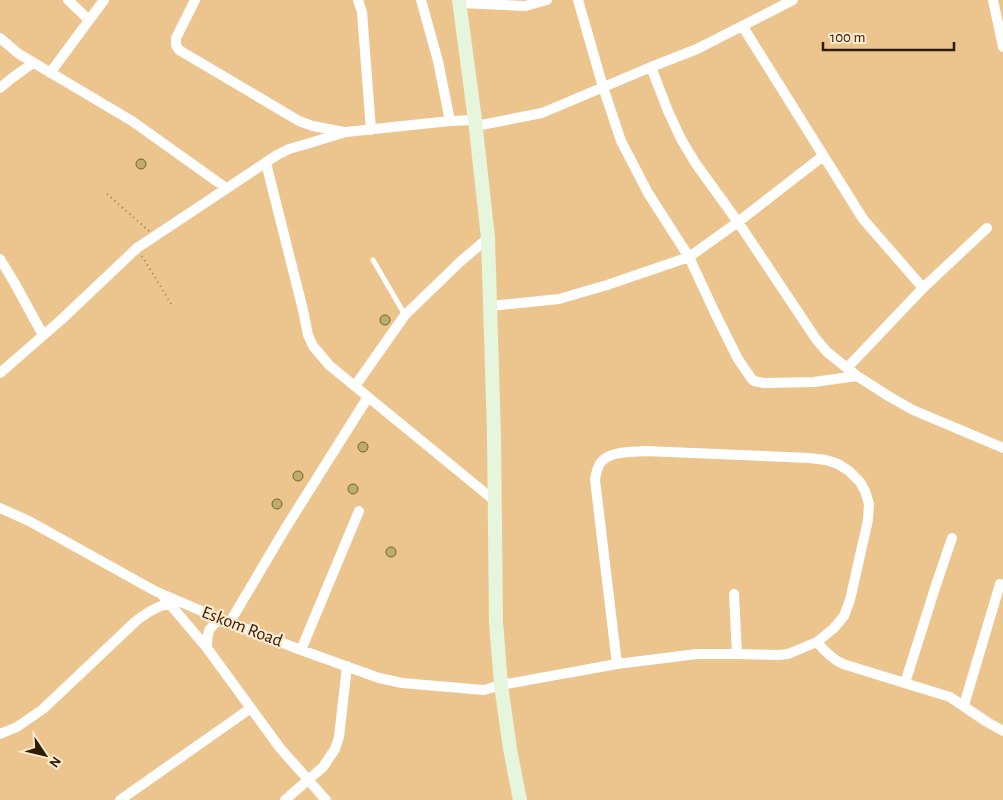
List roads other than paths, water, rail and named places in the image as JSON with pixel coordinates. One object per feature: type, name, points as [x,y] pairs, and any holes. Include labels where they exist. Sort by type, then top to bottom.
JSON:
[{"type":"street","points":[[68,0],[90,20]]},
{"type":"street","points":[[50,73],[104,0]]},
{"type":"street","points":[[195,0],[176,38],[176,45],[179,50],[224,75],[299,122],[346,132]]},
{"type":"street","points":[[358,0],[362,12],[371,130]]},
{"type":"street","points":[[421,0],[438,61],[450,121]]},
{"type":"street","points":[[520,800],[510,749],[501,685],[496,622],[495,501],[488,238],[459,1],[525,6],[547,0]]},
{"type":"street","points":[[578,0],[602,87],[621,141],[648,193],[689,257],[738,359],[750,378],[764,383],[814,382],[857,376]]},
{"type":"street","points":[[0,373],[61,320],[137,248],[276,155],[289,149],[346,132],[450,121],[475,123],[542,113],[651,67],[697,50],[792,0]]},
{"type":"street","points":[[993,0],[1003,47]]},
{"type":"street","points":[[743,26],[863,220],[923,288]]},
{"type":"street","points":[[0,38],[33,63],[132,121],[226,188]]},
{"type":"street","points":[[0,88],[33,63]]},
{"type":"street","points":[[651,67],[668,111],[681,139],[696,164],[738,222],[816,339],[827,352],[857,376],[913,410],[1003,448]]},
{"type":"street","points":[[490,306],[559,299],[689,257],[738,222],[823,156]]},
{"type":"street","points":[[266,163],[308,335],[313,346],[329,365],[495,501]]},
{"type":"street","points":[[847,368],[923,288],[988,228]]},
{"type":"street","points":[[355,386],[404,315],[488,238]]},
{"type":"street","points":[[0,259],[43,335]]},
{"type":"street","points":[[207,648],[207,636],[210,628],[225,620],[368,397]]},
{"type":"street","name":"Eskom Road","points":[[0,508],[161,593],[301,650],[379,678],[402,683],[484,690],[501,685],[617,664],[697,654],[788,654],[817,642],[834,628],[844,616],[850,600],[868,520],[869,504],[860,482],[849,471],[838,464],[809,458],[645,451],[614,454],[602,461],[596,471],[595,480],[617,664]]},
{"type":"street","points":[[301,650],[359,511]]},
{"type":"street","points":[[905,683],[952,538]]},
{"type":"street","points":[[964,705],[1000,584]]},
{"type":"street","points":[[161,593],[207,648],[280,748],[326,800]]},
{"type":"street","points":[[734,594],[736,654]]},
{"type":"street","points":[[0,734],[17,727],[43,709],[147,612],[170,603]]},
{"type":"street","points":[[817,642],[825,653],[839,662],[950,697],[986,722],[1003,731]]},
{"type":"street","points":[[284,800],[323,767],[335,749],[347,666]]},
{"type":"street","points":[[120,800],[251,708]]},
{"type":"lane","points":[[373,260],[404,315]]}]
